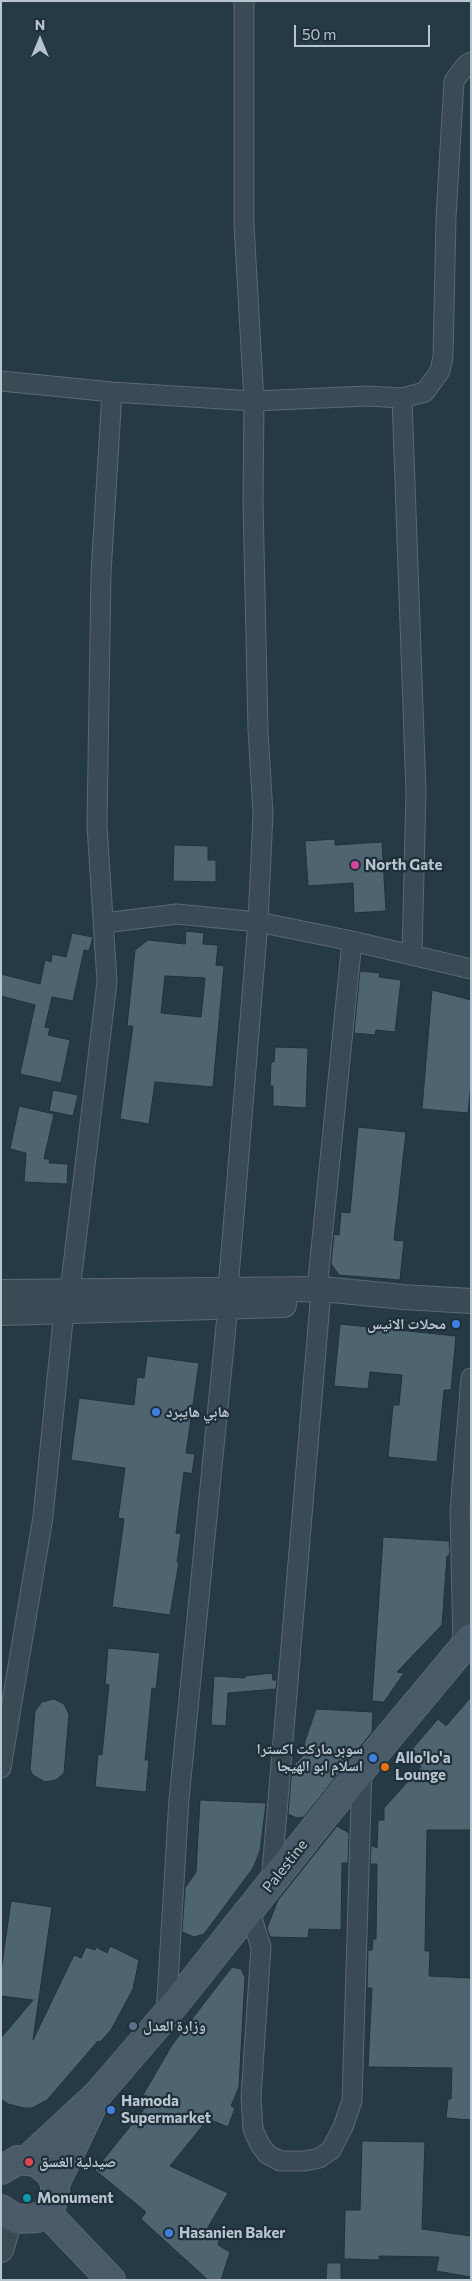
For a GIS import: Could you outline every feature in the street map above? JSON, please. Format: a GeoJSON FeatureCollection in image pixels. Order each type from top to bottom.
{"type":"FeatureCollection","features":[{"type":"Feature","properties":{"kind":"main road","name":"Palestine"},"geometry":{"type":"LineString","coordinates":[[98,2094],[166,2015],[250,1912],[362,1769],[467,1642]]}},
{"type":"Feature","properties":{"kind":"main road"},"geometry":{"type":"LineString","coordinates":[[12,2159],[98,2094]]}},
{"type":"Feature","properties":{"kind":"main road"},"geometry":{"type":"LineString","coordinates":[[6,2212],[26,2220],[37,2218],[46,2212],[55,2194],[55,2184],[98,2094]]}},
{"type":"Feature","properties":{"kind":"main road"},"geometry":{"type":"LineString","coordinates":[[12,2159],[45,2167],[55,2184]]}},
{"type":"Feature","properties":{"kind":"main road"},"geometry":{"type":"LineString","coordinates":[[46,2212],[111,2280]]}},
{"type":"Feature","properties":{"kind":"street"},"geometry":{"type":"LineString","coordinates":[[166,2015],[179,1799],[228,1298],[258,922],[264,814],[257,700],[253,501],[254,401],[244,224],[244,1]]}},
{"type":"Feature","properties":{"kind":"street"},"geometry":{"type":"LineString","coordinates":[[1,381],[112,392],[254,401],[367,396],[402,398],[425,392],[440,371],[443,356],[446,217],[454,81],[466,65],[471,62]]}},
{"type":"Feature","properties":{"kind":"street"},"geometry":{"type":"LineString","coordinates":[[1,1768],[42,1517],[107,982],[97,824],[100,573],[112,392]]}},
{"type":"Feature","properties":{"kind":"street"},"geometry":{"type":"LineString","coordinates":[[402,398],[416,792],[412,954]]}},
{"type":"Feature","properties":{"kind":"street"},"geometry":{"type":"LineString","coordinates":[[104,923],[178,914],[258,922],[352,940],[471,969]]}},
{"type":"Feature","properties":{"kind":"street"},"geometry":{"type":"LineString","coordinates":[[271,1883],[319,1296],[352,940]]}},
{"type":"Feature","properties":{"kind":"street"},"geometry":{"type":"LineString","coordinates":[[1,1292],[67,1301],[319,1296],[403,1297],[471,1301]]}},
{"type":"Feature","properties":{"kind":"street"},"geometry":{"type":"LineString","coordinates":[[1,1313],[67,1301]]}},
{"type":"Feature","properties":{"kind":"street"},"geometry":{"type":"LineString","coordinates":[[467,1642],[460,1510],[471,1378]]}},
{"type":"Feature","properties":{"kind":"street"},"geometry":{"type":"LineString","coordinates":[[250,1912],[261,1947],[251,2097],[253,2129],[259,2143],[267,2154],[280,2161],[305,2162],[319,2158],[331,2150],[343,2127],[352,2101],[362,1769]]}},
{"type":"Feature","properties":{"kind":"street"},"geometry":{"type":"LineString","coordinates":[[1,2250],[6,2212]]}},
{"type":"Feature","properties":{"kind":"building"},"geometry":{"type":"Polygon","coordinates":[[[335,839],[335,845],[382,842],[386,911],[354,913],[353,883],[308,886],[305,841],[335,839]]]}},
{"type":"Feature","properties":{"kind":"building"},"geometry":{"type":"Polygon","coordinates":[[[174,845],[208,846],[208,860],[216,860],[216,882],[173,881],[174,845]]]}},
{"type":"Feature","properties":{"kind":"building"},"geometry":{"type":"Polygon","coordinates":[[[186,931],[204,933],[203,944],[218,945],[216,965],[224,966],[213,1087],[155,1082],[149,1124],[120,1119],[133,1026],[127,1026],[135,950],[148,940],[185,944],[186,931]],[[165,976],[161,1013],[201,1017],[205,978],[165,976]]]}},
{"type":"Feature","properties":{"kind":"building"},"geometry":{"type":"Polygon","coordinates":[[[72,933],[93,937],[89,951],[84,950],[73,1001],[52,997],[45,1027],[50,1028],[48,1035],[70,1040],[61,1083],[20,1074],[35,1005],[1,996],[1,974],[40,984],[45,960],[51,962],[52,954],[66,957],[72,933]]]}},
{"type":"Feature","properties":{"kind":"building"},"geometry":{"type":"Polygon","coordinates":[[[360,971],[380,973],[379,977],[401,980],[395,1032],[376,1030],[375,1035],[354,1033],[360,971]]]}},
{"type":"Feature","properties":{"kind":"building"},"geometry":{"type":"Polygon","coordinates":[[[432,990],[471,1000],[471,1083],[468,1113],[422,1109],[432,990]]]}},
{"type":"Feature","properties":{"kind":"building"},"geometry":{"type":"Polygon","coordinates":[[[275,1047],[308,1048],[306,1108],[273,1106],[273,1086],[270,1086],[271,1062],[274,1062],[275,1047]]]}},
{"type":"Feature","properties":{"kind":"building"},"geometry":{"type":"Polygon","coordinates":[[[53,1090],[78,1095],[73,1116],[49,1111],[53,1090]]]}},
{"type":"Feature","properties":{"kind":"building"},"geometry":{"type":"Polygon","coordinates":[[[19,1106],[54,1114],[44,1159],[50,1159],[49,1163],[68,1164],[67,1184],[24,1182],[26,1153],[10,1149],[19,1106]]]}},
{"type":"Feature","properties":{"kind":"building"},"geometry":{"type":"Polygon","coordinates":[[[358,1127],[406,1132],[394,1240],[404,1241],[400,1280],[339,1275],[331,1264],[334,1234],[339,1235],[341,1212],[350,1213],[358,1127]]]}},
{"type":"Feature","properties":{"kind":"building"},"geometry":{"type":"Polygon","coordinates":[[[340,1324],[456,1336],[451,1390],[444,1390],[437,1462],[388,1457],[393,1405],[399,1405],[402,1375],[370,1372],[368,1389],[334,1386],[340,1324]]]}},
{"type":"Feature","properties":{"kind":"building"},"geometry":{"type":"Polygon","coordinates":[[[147,1356],[199,1363],[186,1453],[195,1454],[192,1474],[184,1472],[176,1533],[181,1534],[177,1562],[179,1562],[170,1615],[112,1607],[124,1519],[118,1518],[125,1468],[71,1460],[79,1398],[134,1405],[137,1377],[144,1378],[147,1356]]]}},
{"type":"Feature","properties":{"kind":"building"},"geometry":{"type":"Polygon","coordinates":[[[383,1537],[449,1541],[450,1551],[449,1556],[447,1556],[442,1625],[397,1672],[404,1673],[384,1702],[372,1701],[383,1537]]]}},
{"type":"Feature","properties":{"kind":"building"},"geometry":{"type":"Polygon","coordinates":[[[108,1648],[160,1653],[156,1689],[152,1688],[145,1760],[149,1760],[146,1792],[95,1787],[98,1754],[102,1755],[109,1685],[105,1684],[108,1648]]]}},
{"type":"Feature","properties":{"kind":"building"},"geometry":{"type":"Polygon","coordinates":[[[272,1673],[273,1680],[277,1680],[276,1689],[228,1693],[226,1726],[211,1725],[214,1676],[245,1678],[245,1676],[272,1673]]]}},
{"type":"Feature","properties":{"kind":"building"},"geometry":{"type":"Polygon","coordinates":[[[471,1697],[471,1830],[427,1830],[425,1951],[430,1951],[429,1976],[471,1978],[471,2120],[446,2118],[448,2099],[451,2099],[452,2068],[368,2067],[372,1988],[367,1988],[368,1950],[372,1950],[373,1939],[376,1939],[377,1864],[370,1864],[371,1845],[377,1848],[378,1820],[384,1820],[384,1808],[421,1767],[407,1755],[438,1719],[446,1726],[471,1697]]]}},
{"type":"Feature","properties":{"kind":"building"},"geometry":{"type":"Polygon","coordinates":[[[54,1699],[64,1704],[69,1714],[64,1773],[56,1780],[45,1782],[33,1775],[30,1770],[35,1711],[42,1702],[54,1699]]]}},
{"type":"Feature","properties":{"kind":"building"},"geometry":{"type":"Polygon","coordinates":[[[316,1709],[373,1712],[372,1732],[304,1817],[297,1818],[288,1814],[292,1767],[302,1757],[305,1741],[316,1709]]]}},
{"type":"Feature","properties":{"kind":"building"},"geometry":{"type":"Polygon","coordinates":[[[200,1800],[266,1803],[260,1851],[253,1868],[204,1934],[194,1937],[182,1932],[185,1888],[196,1872],[200,1800]]]}},
{"type":"Feature","properties":{"kind":"building"},"geometry":{"type":"Polygon","coordinates":[[[337,1826],[349,1833],[348,1863],[342,1863],[341,1930],[309,1929],[308,1938],[270,1937],[267,1928],[278,1900],[337,1826]]]}},
{"type":"Feature","properties":{"kind":"building"},"geometry":{"type":"Polygon","coordinates":[[[11,1901],[52,1907],[33,2040],[74,1955],[81,1958],[86,1947],[95,1950],[96,1947],[107,1953],[110,1946],[139,1960],[133,1989],[111,2030],[100,2042],[98,2041],[47,2100],[32,2108],[8,2104],[1,2099],[1,2038],[33,2000],[1,1996],[1,1971],[11,1901]]]}},
{"type":"Feature","properties":{"kind":"building"},"geometry":{"type":"Polygon","coordinates":[[[232,1967],[241,1969],[245,1977],[239,2087],[231,2106],[235,2108],[228,2127],[208,2119],[170,2166],[228,2193],[207,2229],[220,2236],[218,2245],[230,2252],[221,2280],[208,2280],[141,2219],[146,2212],[95,2170],[153,2098],[143,2095],[172,2045],[232,1967]]]}},
{"type":"Feature","properties":{"kind":"building"},"geometry":{"type":"Polygon","coordinates":[[[362,2141],[425,2142],[422,2229],[471,2236],[471,2277],[436,2271],[439,2257],[379,2256],[379,2260],[344,2259],[345,2210],[360,2210],[362,2141]]]}},
{"type":"Feature","properties":{"kind":"building"},"geometry":{"type":"Polygon","coordinates":[[[327,2263],[341,2263],[341,2280],[326,2280],[327,2263]]]}},
{"type":"Feature","properties":{"kind":"place","name":"North Gate"},"geometry":{"type":"Point","coordinates":[355,865]}},
{"type":"Feature","properties":{"kind":"place","name":"محلات الانيس"},"geometry":{"type":"Point","coordinates":[456,1324]}},
{"type":"Feature","properties":{"kind":"place","name":"هابي هايبرد"},"geometry":{"type":"Point","coordinates":[156,1412]}},
{"type":"Feature","properties":{"kind":"place","name":"سوبر ماركت اكسترا اسلام ابو الهيجا"},"geometry":{"type":"Point","coordinates":[373,1758]}},
{"type":"Feature","properties":{"kind":"place","name":"Allo'lo'a Lounge"},"geometry":{"type":"Point","coordinates":[385,1767]}},
{"type":"Feature","properties":{"kind":"place","name":"وزارة العدل"},"geometry":{"type":"Point","coordinates":[133,2026]}},
{"type":"Feature","properties":{"kind":"place","name":"Hamoda Supermarket"},"geometry":{"type":"Point","coordinates":[111,2110]}},
{"type":"Feature","properties":{"kind":"place","name":"صيدلية الغسق"},"geometry":{"type":"Point","coordinates":[29,2162]}},
{"type":"Feature","properties":{"kind":"place","name":"Monument"},"geometry":{"type":"Point","coordinates":[27,2198]}},
{"type":"Feature","properties":{"kind":"place","name":"Hasanien Baker"},"geometry":{"type":"Point","coordinates":[169,2233]}}]}
